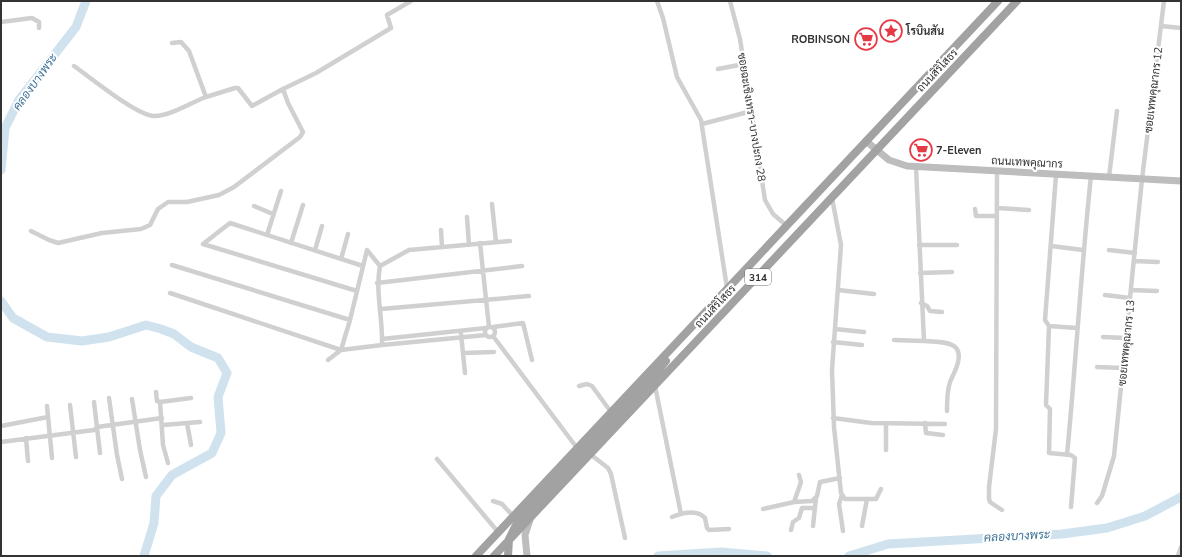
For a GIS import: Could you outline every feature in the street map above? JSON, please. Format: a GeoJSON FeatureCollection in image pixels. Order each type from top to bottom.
{"type":"FeatureCollection","features":[{"type":"Feature","properties":{"kind":"highway","name":"ถนนสิริโสธร"},"geometry":{"type":"LineString","coordinates":[[476,556],[998,1]]}},
{"type":"Feature","properties":{"kind":"highway","name":"ถนนสิริโสธร"},"geometry":{"type":"LineString","coordinates":[[496,554],[1017,1]]}},
{"type":"Feature","properties":{"kind":"highway"},"geometry":{"type":"LineString","coordinates":[[508,556],[509,539],[518,521],[647,384],[691,328]]}},
{"type":"Feature","properties":{"kind":"highway"},"geometry":{"type":"LineString","coordinates":[[489,542],[491,550],[496,554]]}},
{"type":"Feature","properties":{"kind":"main road","name":"ถนนเทพคุณากร"},"geometry":{"type":"LineString","coordinates":[[866,142],[876,151],[897,164],[916,167],[1181,181]]}},
{"type":"Feature","properties":{"kind":"main road"},"geometry":{"type":"LineString","coordinates":[[527,556],[525,536],[532,515]]}},
{"type":"Feature","properties":{"kind":"street"},"geometry":{"type":"LineString","coordinates":[[74,66],[133,108],[147,115],[155,116],[166,114],[206,97],[238,88],[252,106],[316,73],[391,28],[387,15],[411,1]]}},
{"type":"Feature","properties":{"kind":"street"},"geometry":{"type":"LineString","coordinates":[[657,1],[663,18],[677,77],[702,124],[727,289]]}},
{"type":"Feature","properties":{"kind":"street","name":"ซอยฉะเชิงเทรา-บางปะกง 28"},"geometry":{"type":"LineString","coordinates":[[730,1],[744,64],[765,200],[773,214],[787,226]]}},
{"type":"Feature","properties":{"kind":"street","name":"ซอยเทพคุณากร 12"},"geometry":{"type":"LineString","coordinates":[[1142,179],[1164,1]]}},
{"type":"Feature","properties":{"kind":"street"},"geometry":{"type":"LineString","coordinates":[[1,22],[32,18],[39,22],[39,28]]}},
{"type":"Feature","properties":{"kind":"street"},"geometry":{"type":"LineString","coordinates":[[1161,26],[1181,28]]}},
{"type":"Feature","properties":{"kind":"street"},"geometry":{"type":"LineString","coordinates":[[172,43],[181,42],[189,51],[206,97]]}},
{"type":"Feature","properties":{"kind":"street"},"geometry":{"type":"LineString","coordinates":[[718,69],[744,64]]}},
{"type":"Feature","properties":{"kind":"street"},"geometry":{"type":"LineString","coordinates":[[31,231],[58,243],[102,233],[141,229],[150,225],[158,209],[168,202],[187,202],[213,196],[234,187],[300,137],[303,132],[283,89]]}},
{"type":"Feature","properties":{"kind":"street"},"geometry":{"type":"LineString","coordinates":[[702,124],[752,111]]}},
{"type":"Feature","properties":{"kind":"street"},"geometry":{"type":"LineString","coordinates":[[1109,177],[1117,111]]}},
{"type":"Feature","properties":{"kind":"street"},"geometry":{"type":"LineString","coordinates":[[916,167],[921,303],[924,341]]}},
{"type":"Feature","properties":{"kind":"street"},"geometry":{"type":"LineString","coordinates":[[997,172],[996,429],[989,499],[990,502],[1002,510]]}},
{"type":"Feature","properties":{"kind":"street"},"geometry":{"type":"LineString","coordinates":[[1056,175],[1045,320],[1049,326],[1046,405],[1050,409],[1048,450],[1051,454],[1072,456],[1076,461],[1070,507]]}},
{"type":"Feature","properties":{"kind":"street"},"geometry":{"type":"LineString","coordinates":[[1067,455],[1073,406],[1077,328],[1090,176]]}},
{"type":"Feature","properties":{"kind":"street","name":"ซอยเทพคุณากร 13"},"geometry":{"type":"LineString","coordinates":[[1096,503],[1102,496],[1114,456],[1142,179]]}},
{"type":"Feature","properties":{"kind":"street"},"geometry":{"type":"LineString","coordinates":[[267,235],[281,191]]}},
{"type":"Feature","properties":{"kind":"street"},"geometry":{"type":"LineString","coordinates":[[832,198],[840,245],[832,370],[833,418],[842,495],[839,504],[843,531]]}},
{"type":"Feature","properties":{"kind":"street"},"geometry":{"type":"LineString","coordinates":[[492,204],[496,242]]}},
{"type":"Feature","properties":{"kind":"street"},"geometry":{"type":"LineString","coordinates":[[291,243],[303,205]]}},
{"type":"Feature","properties":{"kind":"street"},"geometry":{"type":"LineString","coordinates":[[254,206],[274,214]]}},
{"type":"Feature","properties":{"kind":"street"},"geometry":{"type":"LineString","coordinates":[[997,208],[1029,210]]}},
{"type":"Feature","properties":{"kind":"street"},"geometry":{"type":"LineString","coordinates":[[975,209],[976,216],[997,216]]}},
{"type":"Feature","properties":{"kind":"street"},"geometry":{"type":"LineString","coordinates":[[466,217],[469,244]]}},
{"type":"Feature","properties":{"kind":"street"},"geometry":{"type":"LineString","coordinates":[[357,291],[202,244],[230,223],[363,266]]}},
{"type":"Feature","properties":{"kind":"street"},"geometry":{"type":"LineString","coordinates":[[315,250],[322,226]]}},
{"type":"Feature","properties":{"kind":"street"},"geometry":{"type":"LineString","coordinates":[[441,230],[442,247]]}},
{"type":"Feature","properties":{"kind":"street"},"geometry":{"type":"LineString","coordinates":[[342,259],[348,234]]}},
{"type":"Feature","properties":{"kind":"street"},"geometry":{"type":"LineString","coordinates":[[380,266],[409,250],[510,241]]}},
{"type":"Feature","properties":{"kind":"street"},"geometry":{"type":"LineString","coordinates":[[480,243],[489,327],[486,335]]}},
{"type":"Feature","properties":{"kind":"street"},"geometry":{"type":"LineString","coordinates":[[919,245],[957,245]]}},
{"type":"Feature","properties":{"kind":"street"},"geometry":{"type":"LineString","coordinates":[[1051,246],[1083,250]]}},
{"type":"Feature","properties":{"kind":"street"},"geometry":{"type":"LineString","coordinates":[[328,360],[341,350],[367,250],[380,266],[377,283],[381,310],[382,345]]}},
{"type":"Feature","properties":{"kind":"street"},"geometry":{"type":"LineString","coordinates":[[1109,250],[1135,254]]}},
{"type":"Feature","properties":{"kind":"street"},"geometry":{"type":"LineString","coordinates":[[1134,261],[1158,262]]}},
{"type":"Feature","properties":{"kind":"street"},"geometry":{"type":"LineString","coordinates":[[172,265],[350,320]]}},
{"type":"Feature","properties":{"kind":"street"},"geometry":{"type":"LineString","coordinates":[[377,283],[522,266]]}},
{"type":"Feature","properties":{"kind":"street"},"geometry":{"type":"LineString","coordinates":[[920,273],[952,272]]}},
{"type":"Feature","properties":{"kind":"street"},"geometry":{"type":"LineString","coordinates":[[838,290],[874,294]]}},
{"type":"Feature","properties":{"kind":"street"},"geometry":{"type":"LineString","coordinates":[[1131,290],[1157,291]]}},
{"type":"Feature","properties":{"kind":"street"},"geometry":{"type":"LineString","coordinates":[[170,293],[341,350],[461,337],[486,335],[493,336],[577,448]]}},
{"type":"Feature","properties":{"kind":"street"},"geometry":{"type":"LineString","coordinates":[[1105,295],[1130,298]]}},
{"type":"Feature","properties":{"kind":"street"},"geometry":{"type":"LineString","coordinates":[[381,310],[529,296]]}},
{"type":"Feature","properties":{"kind":"street"},"geometry":{"type":"LineString","coordinates":[[921,303],[927,306],[930,311],[942,312]]}},
{"type":"Feature","properties":{"kind":"street"},"geometry":{"type":"LineString","coordinates":[[382,339],[523,323],[532,360]]}},
{"type":"Feature","properties":{"kind":"street"},"geometry":{"type":"LineString","coordinates":[[1049,326],[1077,328]]}},
{"type":"Feature","properties":{"kind":"street"},"geometry":{"type":"LineString","coordinates":[[489,327],[495,331],[493,336]]}},
{"type":"Feature","properties":{"kind":"street"},"geometry":{"type":"LineString","coordinates":[[835,329],[864,332]]}},
{"type":"Feature","properties":{"kind":"street"},"geometry":{"type":"LineString","coordinates":[[460,330],[465,373]]}},
{"type":"Feature","properties":{"kind":"street"},"geometry":{"type":"LineString","coordinates":[[1103,337],[1126,338]]}},
{"type":"Feature","properties":{"kind":"street"},"geometry":{"type":"LineString","coordinates":[[894,340],[947,342],[954,344],[958,349],[958,362],[949,385],[947,411]]}},
{"type":"Feature","properties":{"kind":"street"},"geometry":{"type":"LineString","coordinates":[[834,342],[862,345]]}},
{"type":"Feature","properties":{"kind":"street"},"geometry":{"type":"LineString","coordinates":[[463,353],[494,352]]}},
{"type":"Feature","properties":{"kind":"street"},"geometry":{"type":"LineString","coordinates":[[1097,367],[1123,368]]}},
{"type":"Feature","properties":{"kind":"street"},"geometry":{"type":"LineString","coordinates":[[579,386],[587,384],[592,386],[611,412]]}},
{"type":"Feature","properties":{"kind":"street"},"geometry":{"type":"LineString","coordinates":[[655,386],[681,514]]}},
{"type":"Feature","properties":{"kind":"street"},"geometry":{"type":"LineString","coordinates":[[156,392],[158,401],[160,402],[163,425],[161,428],[163,444],[168,463]]}},
{"type":"Feature","properties":{"kind":"street"},"geometry":{"type":"LineString","coordinates":[[109,398],[116,455],[122,479]]}},
{"type":"Feature","properties":{"kind":"street"},"geometry":{"type":"LineString","coordinates":[[160,402],[191,398]]}},
{"type":"Feature","properties":{"kind":"street"},"geometry":{"type":"LineString","coordinates":[[132,400],[146,477]]}},
{"type":"Feature","properties":{"kind":"street"},"geometry":{"type":"LineString","coordinates":[[94,402],[100,453]]}},
{"type":"Feature","properties":{"kind":"street"},"geometry":{"type":"LineString","coordinates":[[70,405],[76,456]]}},
{"type":"Feature","properties":{"kind":"street"},"geometry":{"type":"LineString","coordinates":[[46,406],[52,458]]}},
{"type":"Feature","properties":{"kind":"street"},"geometry":{"type":"LineString","coordinates":[[1,426],[48,417]]}},
{"type":"Feature","properties":{"kind":"street"},"geometry":{"type":"LineString","coordinates":[[1,442],[94,430],[97,427],[162,418]]}},
{"type":"Feature","properties":{"kind":"street"},"geometry":{"type":"LineString","coordinates":[[833,418],[886,423],[945,424]]}},
{"type":"Feature","properties":{"kind":"street"},"geometry":{"type":"LineString","coordinates":[[163,425],[200,422]]}},
{"type":"Feature","properties":{"kind":"street"},"geometry":{"type":"LineString","coordinates":[[187,423],[191,445]]}},
{"type":"Feature","properties":{"kind":"street"},"geometry":{"type":"LineString","coordinates":[[886,423],[886,450]]}},
{"type":"Feature","properties":{"kind":"street"},"geometry":{"type":"LineString","coordinates":[[925,423],[926,433],[943,434]]}},
{"type":"Feature","properties":{"kind":"street"},"geometry":{"type":"LineString","coordinates":[[26,438],[28,461]]}},
{"type":"Feature","properties":{"kind":"street"},"geometry":{"type":"LineString","coordinates":[[590,454],[608,468],[611,474],[625,538]]}},
{"type":"Feature","properties":{"kind":"street"},"geometry":{"type":"LineString","coordinates":[[437,459],[498,532]]}},
{"type":"Feature","properties":{"kind":"street"},"geometry":{"type":"LineString","coordinates":[[794,502],[801,482],[799,475]]}},
{"type":"Feature","properties":{"kind":"street"},"geometry":{"type":"LineString","coordinates":[[813,526],[816,498],[820,482],[840,478]]}},
{"type":"Feature","properties":{"kind":"street"},"geometry":{"type":"LineString","coordinates":[[842,495],[845,499],[876,499],[881,489]]}},
{"type":"Feature","properties":{"kind":"street"},"geometry":{"type":"LineString","coordinates":[[763,509],[794,502],[812,501],[816,498]]}},
{"type":"Feature","properties":{"kind":"street"},"geometry":{"type":"LineString","coordinates":[[862,526],[867,499]]}},
{"type":"Feature","properties":{"kind":"street"},"geometry":{"type":"LineString","coordinates":[[493,501],[502,504],[513,516]]}},
{"type":"Feature","properties":{"kind":"street"},"geometry":{"type":"LineString","coordinates":[[791,530],[793,522],[799,518],[802,508],[815,508]]}},
{"type":"Feature","properties":{"kind":"street"},"geometry":{"type":"LineString","coordinates":[[672,518],[681,514],[691,513],[703,516],[709,530],[729,529]]}},
{"type":"Feature","properties":{"kind":"street"},"geometry":{"type":"LineString","coordinates":[[1178,556],[1181,547]]}},
{"type":"Feature","properties":{"kind":"waterway","name":"คลองบางพระ"},"geometry":{"type":"LineString","coordinates":[[1,170],[5,128],[19,100],[76,27],[86,1]]}},
{"type":"Feature","properties":{"kind":"waterway","name":"คลองบางพระ"},"geometry":{"type":"LineString","coordinates":[[1,301],[13,318],[47,337],[82,341],[109,337],[146,325],[161,329],[174,334],[191,347],[218,358],[227,373],[218,397],[221,433],[212,453],[172,475],[156,496],[154,523],[144,556]]}},
{"type":"Feature","properties":{"kind":"waterway","name":"คลองบางพระ"},"geometry":{"type":"LineString","coordinates":[[849,556],[888,544],[1062,534],[1107,528],[1145,516],[1181,497]]}},
{"type":"Feature","properties":{"kind":"waterway","name":"คลองบางพระ"},"geometry":{"type":"LineString","coordinates":[[658,556],[721,552],[767,556]]}},
{"type":"Feature","properties":{"kind":"place","name":"โรบินสัน"},"geometry":{"type":"Point","coordinates":[891,31]}},
{"type":"Feature","properties":{"kind":"place","name":"ROBINSON"},"geometry":{"type":"Point","coordinates":[866,39]}},
{"type":"Feature","properties":{"kind":"place","name":"7-Eleven"},"geometry":{"type":"Point","coordinates":[921,150]}}]}
